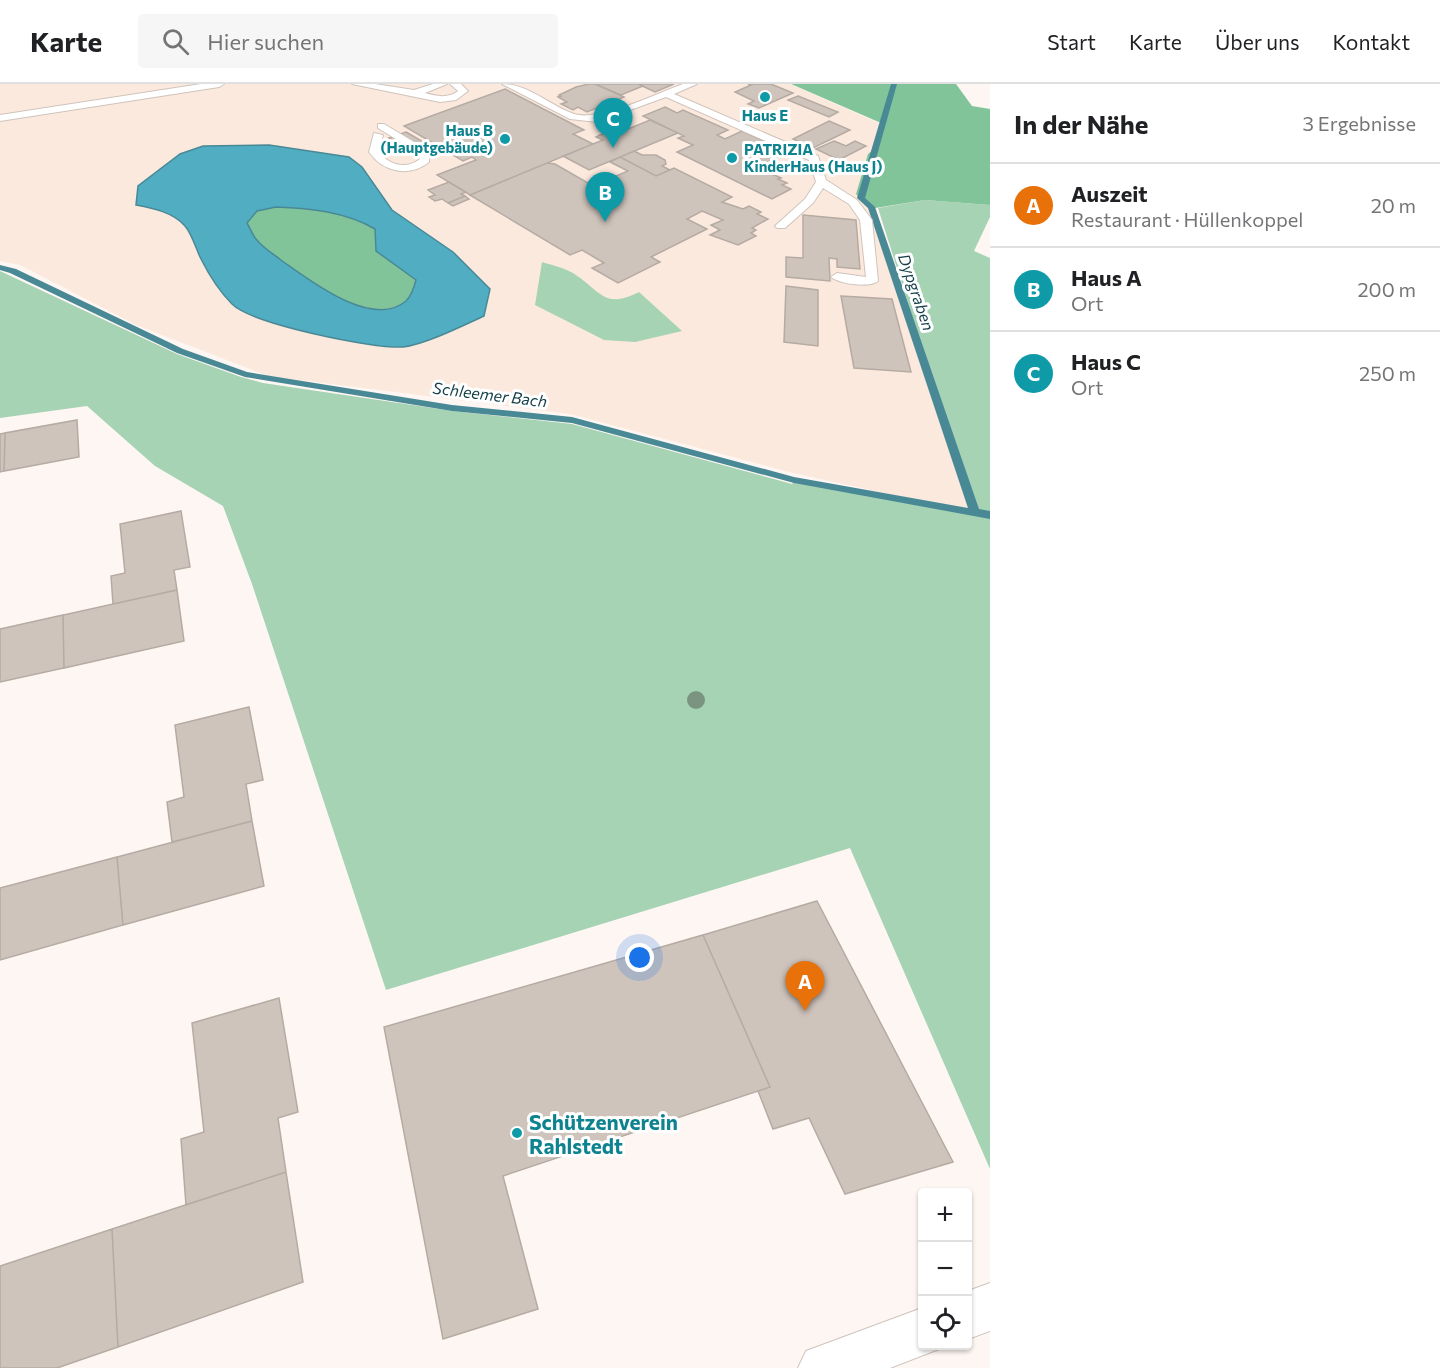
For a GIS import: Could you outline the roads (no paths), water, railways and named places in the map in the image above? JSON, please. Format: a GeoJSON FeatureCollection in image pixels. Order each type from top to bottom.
{"type":"FeatureCollection","features":[{"type":"Feature","properties":{"kind":"street"},"geometry":{"type":"LineString","coordinates":[[972,1314],[990,1307]]}},
{"type":"Feature","properties":{"kind":"street"},"geometry":{"type":"LineString","coordinates":[[823,1368],[918,1333]]}},
{"type":"Feature","properties":{"kind":"lane"},"geometry":{"type":"LineString","coordinates":[[0,118],[219,84]]}},
{"type":"Feature","properties":{"kind":"lane"},"geometry":{"type":"LineString","coordinates":[[357,84],[440,99],[452,98],[463,91],[455,84]]}},
{"type":"Feature","properties":{"kind":"lane"},"geometry":{"type":"LineString","coordinates":[[415,93],[442,84]]}},
{"type":"Feature","properties":{"kind":"lane"},"geometry":{"type":"LineString","coordinates":[[507,84],[573,117],[597,119],[645,99],[667,94],[692,84]]}},
{"type":"Feature","properties":{"kind":"lane"},"geometry":{"type":"LineString","coordinates":[[667,94],[814,158],[821,182],[853,202],[866,220],[872,281],[837,278]]}},
{"type":"Feature","properties":{"kind":"lane"},"geometry":{"type":"LineString","coordinates":[[380,131],[425,153],[425,160],[420,165],[409,168],[386,164],[374,152],[380,131]]}},
{"type":"Feature","properties":{"kind":"lane"},"geometry":{"type":"LineString","coordinates":[[782,226],[809,201],[821,182]]}},
{"type":"Feature","properties":{"kind":"water"},"geometry":{"type":"Polygon","coordinates":[[[269,145],[349,157],[362,167],[392,210],[453,252],[490,289],[484,316],[433,339],[403,347],[388,347],[314,334],[244,312],[223,294],[199,255],[192,237],[180,221],[155,209],[136,205],[138,186],[180,154],[203,146],[269,145]],[[276,207],[257,211],[247,223],[262,245],[307,279],[341,298],[376,310],[392,308],[408,299],[416,280],[376,251],[375,229],[340,215],[315,210],[276,207]]]}},
{"type":"Feature","properties":{"kind":"waterway","name":"Dypgraben"},"geometry":{"type":"LineString","coordinates":[[894,84],[861,198],[871,207],[975,512]]}},
{"type":"Feature","properties":{"kind":"waterway","name":"Schleemer Bach"},"geometry":{"type":"LineString","coordinates":[[0,267],[13,271],[180,351],[245,374],[452,408],[572,420],[794,480],[975,512]]}},
{"type":"Feature","properties":{"kind":"waterway","name":"Schleemer Bach"},"geometry":{"type":"LineString","coordinates":[[975,512],[990,515]]}},
{"type":"Feature","properties":{"kind":"place","name":"Haus E"},"geometry":{"type":"Point","coordinates":[765,97]}},
{"type":"Feature","properties":{"kind":"place","name":"Haus B (Hauptgebäude)"},"geometry":{"type":"Point","coordinates":[505,139]}},
{"type":"Feature","properties":{"kind":"place","name":"Haus C"},"geometry":{"type":"Point","coordinates":[613,148]}},
{"type":"Feature","properties":{"kind":"place","name":"PATRIZIA KinderHaus (Haus J)"},"geometry":{"type":"Point","coordinates":[732,158]}},
{"type":"Feature","properties":{"kind":"place","name":"Haus A"},"geometry":{"type":"Point","coordinates":[605,222]}},
{"type":"Feature","properties":{"kind":"place","name":"Auszeit"},"geometry":{"type":"Point","coordinates":[805,1011]}},
{"type":"Feature","properties":{"kind":"place","name":"Schützenverein Rahlstedt"},"geometry":{"type":"Point","coordinates":[517,1133]}}]}
